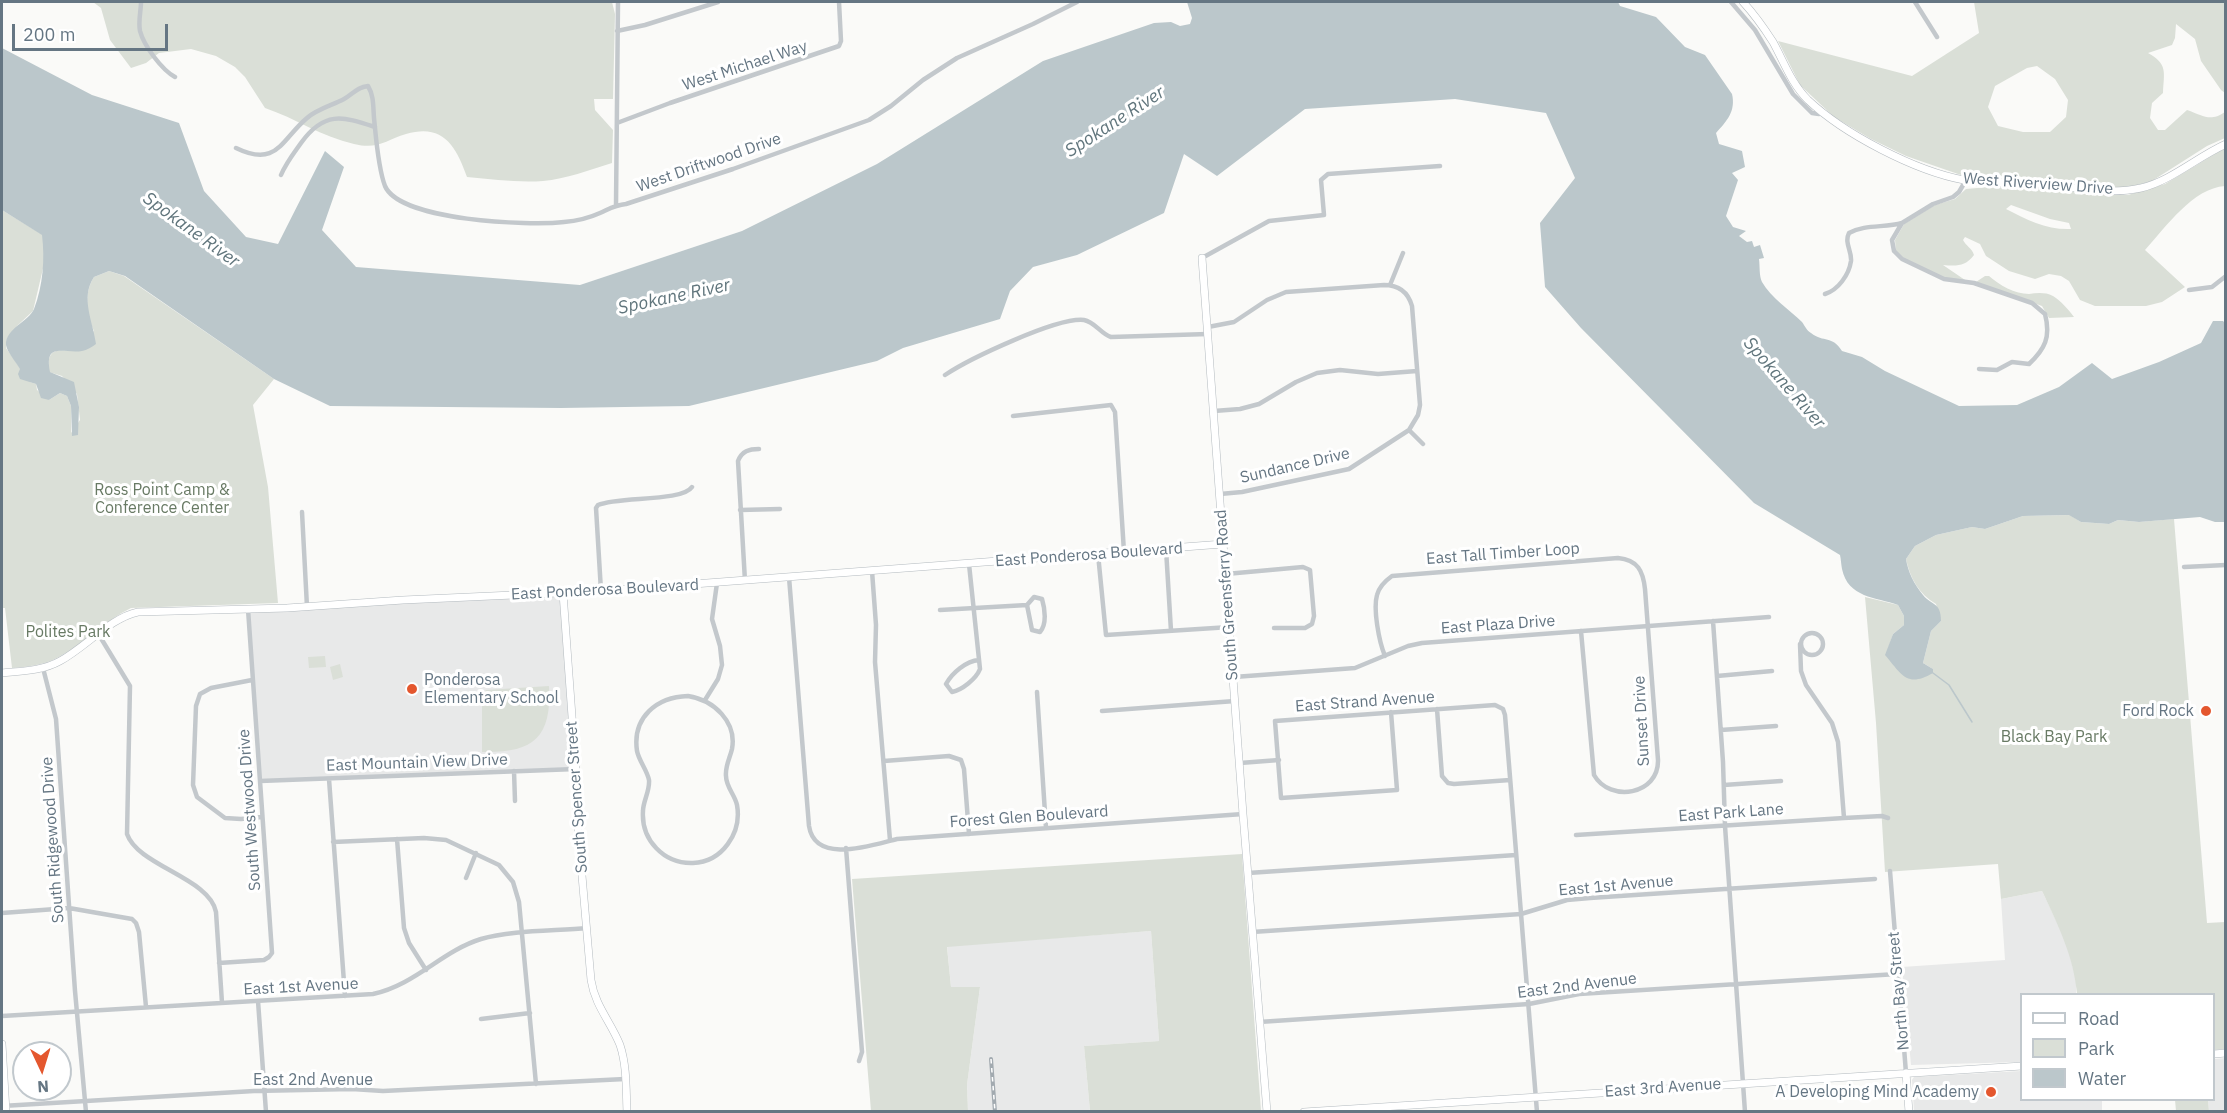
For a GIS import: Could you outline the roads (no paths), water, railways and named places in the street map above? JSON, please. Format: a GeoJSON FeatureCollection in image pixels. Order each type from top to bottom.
{"type":"FeatureCollection","features":[{"type":"Feature","properties":{"kind":"street"},"geometry":{"type":"LineString","coordinates":[[141,2],[140,25],[143,39],[159,63],[175,77]]}},
{"type":"Feature","properties":{"kind":"street"},"geometry":{"type":"LineString","coordinates":[[616,205],[618,2]]}},
{"type":"Feature","properties":{"kind":"street"},"geometry":{"type":"LineString","coordinates":[[617,31],[645,25],[718,2]]}},
{"type":"Feature","properties":{"kind":"street","name":"West Michael Way"},"geometry":{"type":"LineString","coordinates":[[617,123],[839,46],[841,40],[838,2]]}},
{"type":"Feature","properties":{"kind":"street","name":"West Driftwood Drive"},"geometry":{"type":"LineString","coordinates":[[236,148],[248,153],[272,153],[279,150],[285,139],[309,116],[363,87],[368,87],[373,95],[375,127],[385,185],[395,199],[415,208],[481,221],[549,223],[583,219],[616,205],[626,204],[733,169],[869,120],[957,58],[1077,2]]}},
{"type":"Feature","properties":{"kind":"street","name":"West Riverview Drive"},"geometry":{"type":"LineString","coordinates":[[1731,2],[1755,30],[1793,94],[1812,113],[1819,114],[1821,111]]}},
{"type":"Feature","properties":{"kind":"street","name":"West Riverview Drive"},"geometry":{"type":"LineString","coordinates":[[1743,2],[1773,43],[1796,85],[1821,111],[1842,127],[1872,144],[1939,173],[1966,180],[2031,183],[2112,191],[2129,190],[2161,180],[2226,144]]}},
{"type":"Feature","properties":{"kind":"street"},"geometry":{"type":"LineString","coordinates":[[1915,2],[1937,37]]}},
{"type":"Feature","properties":{"kind":"street"},"geometry":{"type":"LineString","coordinates":[[281,175],[304,139],[317,124],[325,120],[349,119],[375,127]]}},
{"type":"Feature","properties":{"kind":"street"},"geometry":{"type":"LineString","coordinates":[[1202,258],[1269,221],[1324,215],[1321,180],[1328,174],[1440,166]]}},
{"type":"Feature","properties":{"kind":"street"},"geometry":{"type":"LineString","coordinates":[[1825,294],[1836,289],[1851,263],[1847,240],[1849,233],[1864,228],[1902,223],[1933,204],[1959,192],[1966,180]]}},
{"type":"Feature","properties":{"kind":"street"},"geometry":{"type":"LineString","coordinates":[[1902,223],[1893,240],[1894,251],[1902,259],[1944,279],[1974,283],[2032,303],[2045,314],[2044,349],[2028,364],[2012,362],[1997,370],[1979,369]]}},
{"type":"Feature","properties":{"kind":"street"},"geometry":{"type":"LineString","coordinates":[[1390,285],[1403,253]]}},
{"type":"Feature","properties":{"kind":"street","name":"South Greensferry Road"},"geometry":{"type":"LineString","coordinates":[[1202,258],[1267,1112]]}},
{"type":"Feature","properties":{"kind":"street"},"geometry":{"type":"LineString","coordinates":[[2189,290],[2212,287],[2226,276]]}},
{"type":"Feature","properties":{"kind":"street"},"geometry":{"type":"LineString","coordinates":[[945,375],[967,361],[1012,341],[1077,320],[1088,321],[1106,336],[1111,337],[1208,330],[1234,322],[1267,300],[1286,292],[1390,285],[1402,290],[1410,300],[1420,408],[1409,430],[1424,444]]}},
{"type":"Feature","properties":{"kind":"street"},"geometry":{"type":"LineString","coordinates":[[1214,411],[1245,408],[1259,404],[1296,382],[1317,373],[1340,370],[1378,374],[1417,371]]}},
{"type":"Feature","properties":{"kind":"street"},"geometry":{"type":"LineString","coordinates":[[1013,416],[1111,405],[1115,412],[1124,552]]}},
{"type":"Feature","properties":{"kind":"street","name":"Sundance Drive"},"geometry":{"type":"LineString","coordinates":[[1220,494],[1349,469],[1409,430]]}},
{"type":"Feature","properties":{"kind":"street"},"geometry":{"type":"LineString","coordinates":[[745,580],[738,461],[747,450],[759,449]]}},
{"type":"Feature","properties":{"kind":"street"},"geometry":{"type":"LineString","coordinates":[[601,591],[596,519],[598,505],[613,501],[677,496],[689,491],[692,487]]}},
{"type":"Feature","properties":{"kind":"street"},"geometry":{"type":"LineString","coordinates":[[740,510],[780,509]]}},
{"type":"Feature","properties":{"kind":"street"},"geometry":{"type":"LineString","coordinates":[[302,512],[307,607]]}},
{"type":"Feature","properties":{"kind":"street","name":"East Ponderosa Boulevard"},"geometry":{"type":"LineString","coordinates":[[2,673],[43,668],[60,662],[118,620],[138,612],[307,607],[601,591],[1223,544]]}},
{"type":"Feature","properties":{"kind":"street"},"geometry":{"type":"LineString","coordinates":[[1166,549],[1171,631]]}},
{"type":"Feature","properties":{"kind":"street"},"geometry":{"type":"LineString","coordinates":[[1098,554],[1106,635],[1230,627]]}},
{"type":"Feature","properties":{"kind":"street","name":"East Tall Timber Loop"},"geometry":{"type":"LineString","coordinates":[[1385,656],[1379,633],[1376,598],[1382,584],[1392,576],[1400,574],[1625,559],[1639,567],[1643,576],[1648,626]]}},
{"type":"Feature","properties":{"kind":"street"},"geometry":{"type":"LineString","coordinates":[[969,564],[980,669],[958,690],[955,692],[949,690],[946,684],[951,677],[968,662],[979,660]]}},
{"type":"Feature","properties":{"kind":"street"},"geometry":{"type":"LineString","coordinates":[[2184,567],[2226,566]]}},
{"type":"Feature","properties":{"kind":"street"},"geometry":{"type":"LineString","coordinates":[[1226,574],[1303,567],[1310,570],[1314,616],[1312,624],[1305,628],[1274,628]]}},
{"type":"Feature","properties":{"kind":"street"},"geometry":{"type":"LineString","coordinates":[[872,571],[876,625],[875,662],[890,840]]}},
{"type":"Feature","properties":{"kind":"street","name":"Forest Glen Boulevard"},"geometry":{"type":"LineString","coordinates":[[789,577],[810,826],[812,836],[819,845],[830,849],[846,848],[877,845],[890,840],[1243,814]]}},
{"type":"Feature","properties":{"kind":"street"},"geometry":{"type":"LineString","coordinates":[[705,700],[718,679],[722,665],[720,646],[712,619],[717,583]]}},
{"type":"Feature","properties":{"kind":"street","name":"South Spencer Street"},"geometry":{"type":"LineString","coordinates":[[563,593],[576,769],[577,817],[594,996],[619,1042],[623,1057],[627,1112]]}},
{"type":"Feature","properties":{"kind":"street"},"geometry":{"type":"LineString","coordinates":[[940,610],[1028,605],[1034,597],[1042,599],[1044,624],[1040,632],[1032,630],[1028,605]]}},
{"type":"Feature","properties":{"kind":"street","name":"South Westwood Drive"},"geometry":{"type":"LineString","coordinates":[[219,963],[264,960],[272,953],[248,609]]}},
{"type":"Feature","properties":{"kind":"street","name":"East Plaza Drive"},"geometry":{"type":"LineString","coordinates":[[1234,677],[1355,668],[1408,646],[1422,643],[1769,617]]}},
{"type":"Feature","properties":{"kind":"street"},"geometry":{"type":"LineString","coordinates":[[1713,621],[1725,826],[1745,1083],[1745,1112]]}},
{"type":"Feature","properties":{"kind":"street","name":"Sunset Drive"},"geometry":{"type":"LineString","coordinates":[[1581,631],[1592,771],[1603,787],[1614,792],[1623,792],[1644,788],[1654,778],[1658,769],[1648,626]]}},
{"type":"Feature","properties":{"kind":"street"},"geometry":{"type":"LineString","coordinates":[[1801,671],[1806,659],[1820,652],[1823,645],[1819,635],[1812,632],[1805,634],[1800,644],[1801,671],[1810,692],[1829,718],[1835,732],[1839,747],[1844,818]]}},
{"type":"Feature","properties":{"kind":"street"},"geometry":{"type":"LineString","coordinates":[[99,635],[130,686],[126,828],[128,839],[136,848],[199,889],[213,902],[216,912],[222,1003]]}},
{"type":"Feature","properties":{"kind":"street"},"geometry":{"type":"LineString","coordinates":[[1800,644],[1806,654],[1813,655]]}},
{"type":"Feature","properties":{"kind":"street","name":"South Ridgewood Drive"},"geometry":{"type":"LineString","coordinates":[[43,668],[56,719],[86,1112]]}},
{"type":"Feature","properties":{"kind":"street"},"geometry":{"type":"LineString","coordinates":[[1717,676],[1772,671]]}},
{"type":"Feature","properties":{"kind":"street"},"geometry":{"type":"LineString","coordinates":[[252,680],[211,688],[202,692],[198,697],[193,785],[195,795],[200,801],[225,818],[262,817]]}},
{"type":"Feature","properties":{"kind":"street"},"geometry":{"type":"LineString","coordinates":[[1036,692],[1046,828]]}},
{"type":"Feature","properties":{"kind":"street"},"geometry":{"type":"LineString","coordinates":[[675,696],[705,700],[718,710],[730,728],[732,749],[726,775],[736,803],[737,822],[730,841],[721,852],[706,860],[694,863],[683,862],[664,855],[654,847],[646,835],[643,814],[649,780],[639,757],[637,738],[646,715],[660,702],[675,696]]}},
{"type":"Feature","properties":{"kind":"street"},"geometry":{"type":"LineString","coordinates":[[1102,711],[1235,701]]}},
{"type":"Feature","properties":{"kind":"street","name":"East Strand Avenue"},"geometry":{"type":"LineString","coordinates":[[1279,760],[1275,721],[1495,705],[1500,707],[1505,715],[1510,780]]}},
{"type":"Feature","properties":{"kind":"street"},"geometry":{"type":"LineString","coordinates":[[1437,709],[1442,776],[1445,780],[1454,784],[1510,780],[1537,1112]]}},
{"type":"Feature","properties":{"kind":"street"},"geometry":{"type":"LineString","coordinates":[[1240,763],[1279,760],[1281,798],[1397,790],[1390,712]]}},
{"type":"Feature","properties":{"kind":"street"},"geometry":{"type":"LineString","coordinates":[[1721,730],[1776,726]]}},
{"type":"Feature","properties":{"kind":"street"},"geometry":{"type":"LineString","coordinates":[[884,761],[949,756],[960,760],[964,769],[969,834]]}},
{"type":"Feature","properties":{"kind":"street","name":"East Mountain View Drive"},"geometry":{"type":"LineString","coordinates":[[260,782],[576,769]]}},
{"type":"Feature","properties":{"kind":"street"},"geometry":{"type":"LineString","coordinates":[[514,771],[515,801]]}},
{"type":"Feature","properties":{"kind":"street"},"geometry":{"type":"LineString","coordinates":[[329,779],[345,996]]}},
{"type":"Feature","properties":{"kind":"street"},"geometry":{"type":"LineString","coordinates":[[1724,785],[1780,781]]}},
{"type":"Feature","properties":{"kind":"street","name":"East Park Lane"},"geometry":{"type":"LineString","coordinates":[[1576,835],[1844,818],[1882,816],[1888,818]]}},
{"type":"Feature","properties":{"kind":"street"},"geometry":{"type":"LineString","coordinates":[[333,842],[440,838],[499,865],[513,882],[518,896],[536,1084]]}},
{"type":"Feature","properties":{"kind":"street"},"geometry":{"type":"LineString","coordinates":[[398,839],[404,928],[426,970]]}},
{"type":"Feature","properties":{"kind":"street"},"geometry":{"type":"LineString","coordinates":[[846,848],[862,1052],[859,1061]]}},
{"type":"Feature","properties":{"kind":"street"},"geometry":{"type":"LineString","coordinates":[[466,878],[476,853]]}},
{"type":"Feature","properties":{"kind":"street"},"geometry":{"type":"LineString","coordinates":[[1248,873],[1516,855]]}},
{"type":"Feature","properties":{"kind":"street","name":"North Bay Street"},"geometry":{"type":"LineString","coordinates":[[1890,871],[1909,1112]]}},
{"type":"Feature","properties":{"kind":"street","name":"East 1st Avenue"},"geometry":{"type":"LineString","coordinates":[[1252,932],[1521,914],[1567,900],[1875,879]]}},
{"type":"Feature","properties":{"kind":"street"},"geometry":{"type":"LineString","coordinates":[[2,914],[69,908],[132,919],[136,923],[140,938],[146,1007]]}},
{"type":"Feature","properties":{"kind":"street","name":"East 1st Avenue"},"geometry":{"type":"LineString","coordinates":[[2,1016],[345,996],[387,991],[481,939],[587,928]]}},
{"type":"Feature","properties":{"kind":"street","name":"East 2nd Avenue"},"geometry":{"type":"LineString","coordinates":[[1259,1023],[1529,1004],[1579,994],[1897,974]]}},
{"type":"Feature","properties":{"kind":"street"},"geometry":{"type":"LineString","coordinates":[[258,1001],[266,1112]]}},
{"type":"Feature","properties":{"kind":"street"},"geometry":{"type":"LineString","coordinates":[[481,1019],[530,1013]]}},
{"type":"Feature","properties":{"kind":"street"},"geometry":{"type":"LineString","coordinates":[[2,1044],[4,1108]]}},
{"type":"Feature","properties":{"kind":"street","name":"East 3rd Avenue"},"geometry":{"type":"LineString","coordinates":[[1304,1112],[2020,1066]]}},
{"type":"Feature","properties":{"kind":"street","name":"East 2nd Avenue"},"geometry":{"type":"LineString","coordinates":[[4,1108],[85,1101],[265,1092],[352,1089],[383,1091],[625,1079]]}},
{"type":"Feature","properties":{"kind":"street"},"geometry":{"type":"LineString","coordinates":[[1446,1102],[1446,1112]]}},
{"type":"Feature","properties":{"kind":"water","name":"Spokane River"},"geometry":{"type":"Polygon","coordinates":[[[1187,2],[1618,2],[1620,6],[1656,17],[1685,47],[1705,55],[1732,94],[1732,111],[1716,133],[1719,144],[1742,151],[1745,167],[1732,173],[1738,180],[1726,216],[1733,227],[1746,231],[1739,236],[1747,242],[1752,241],[1754,247],[1760,245],[1764,258],[1759,259],[1762,282],[1781,304],[1802,322],[1807,330],[1835,343],[1842,351],[1862,357],[1885,371],[1959,406],[2017,405],[2059,387],[2092,363],[2112,379],[2159,362],[2201,343],[2213,321],[2223,321],[2226,324],[2225,522],[2215,522],[2200,517],[2139,522],[2118,520],[2109,524],[2081,522],[2069,515],[2023,516],[1985,529],[1972,527],[1936,535],[1915,546],[1906,559],[1917,587],[1938,607],[1941,615],[1941,621],[1931,631],[1923,663],[1933,669],[1933,673],[1917,679],[1906,677],[1885,655],[1893,634],[1904,625],[1904,616],[1898,605],[1857,591],[1845,579],[1840,555],[1754,503],[1581,328],[1545,287],[1540,223],[1575,178],[1546,113],[1455,99],[1305,109],[1217,176],[1184,154],[1164,213],[1077,255],[1033,267],[1010,291],[1000,319],[903,348],[877,361],[689,406],[561,408],[330,406],[274,379],[125,276],[109,271],[94,277],[88,293],[96,344],[84,351],[57,351],[50,356],[50,372],[74,382],[79,407],[78,435],[72,436],[71,406],[67,396],[60,393],[49,400],[41,398],[36,384],[20,379],[18,374],[20,369],[6,345],[9,334],[34,309],[41,282],[43,253],[42,235],[2,210],[2,48],[92,95],[179,123],[204,191],[246,237],[278,244],[325,151],[344,167],[322,230],[356,267],[580,285],[742,231],[877,164],[1043,61],[1154,23],[1171,22],[1180,26],[1190,24],[1192,18],[1187,2]]]}},
{"type":"Feature","properties":{"kind":"waterway"},"geometry":{"type":"LineString","coordinates":[[1933,673],[1949,685],[1972,722]]}},
{"type":"Feature","properties":{"kind":"railway"},"geometry":{"type":"LineString","coordinates":[[991,1059],[995,1112]]}},
{"type":"Feature","properties":{"kind":"place","name":"Ponderosa Elementary School"},"geometry":{"type":"Point","coordinates":[412,689]}},
{"type":"Feature","properties":{"kind":"place","name":"Ford Rock"},"geometry":{"type":"Point","coordinates":[2206,711]}},
{"type":"Feature","properties":{"kind":"place","name":"A Developing Mind Academy"},"geometry":{"type":"Point","coordinates":[1991,1092]}},
{"type":"Feature","properties":{"kind":"park label","name":"Ross Point Camp & Conference Center"},"geometry":{"type":"Point","coordinates":[162,499]}},
{"type":"Feature","properties":{"kind":"park label","name":"Polites Park"},"geometry":{"type":"Point","coordinates":[68,632]}},
{"type":"Feature","properties":{"kind":"park label","name":"Black Bay Park"},"geometry":{"type":"Point","coordinates":[2054,737]}}]}
